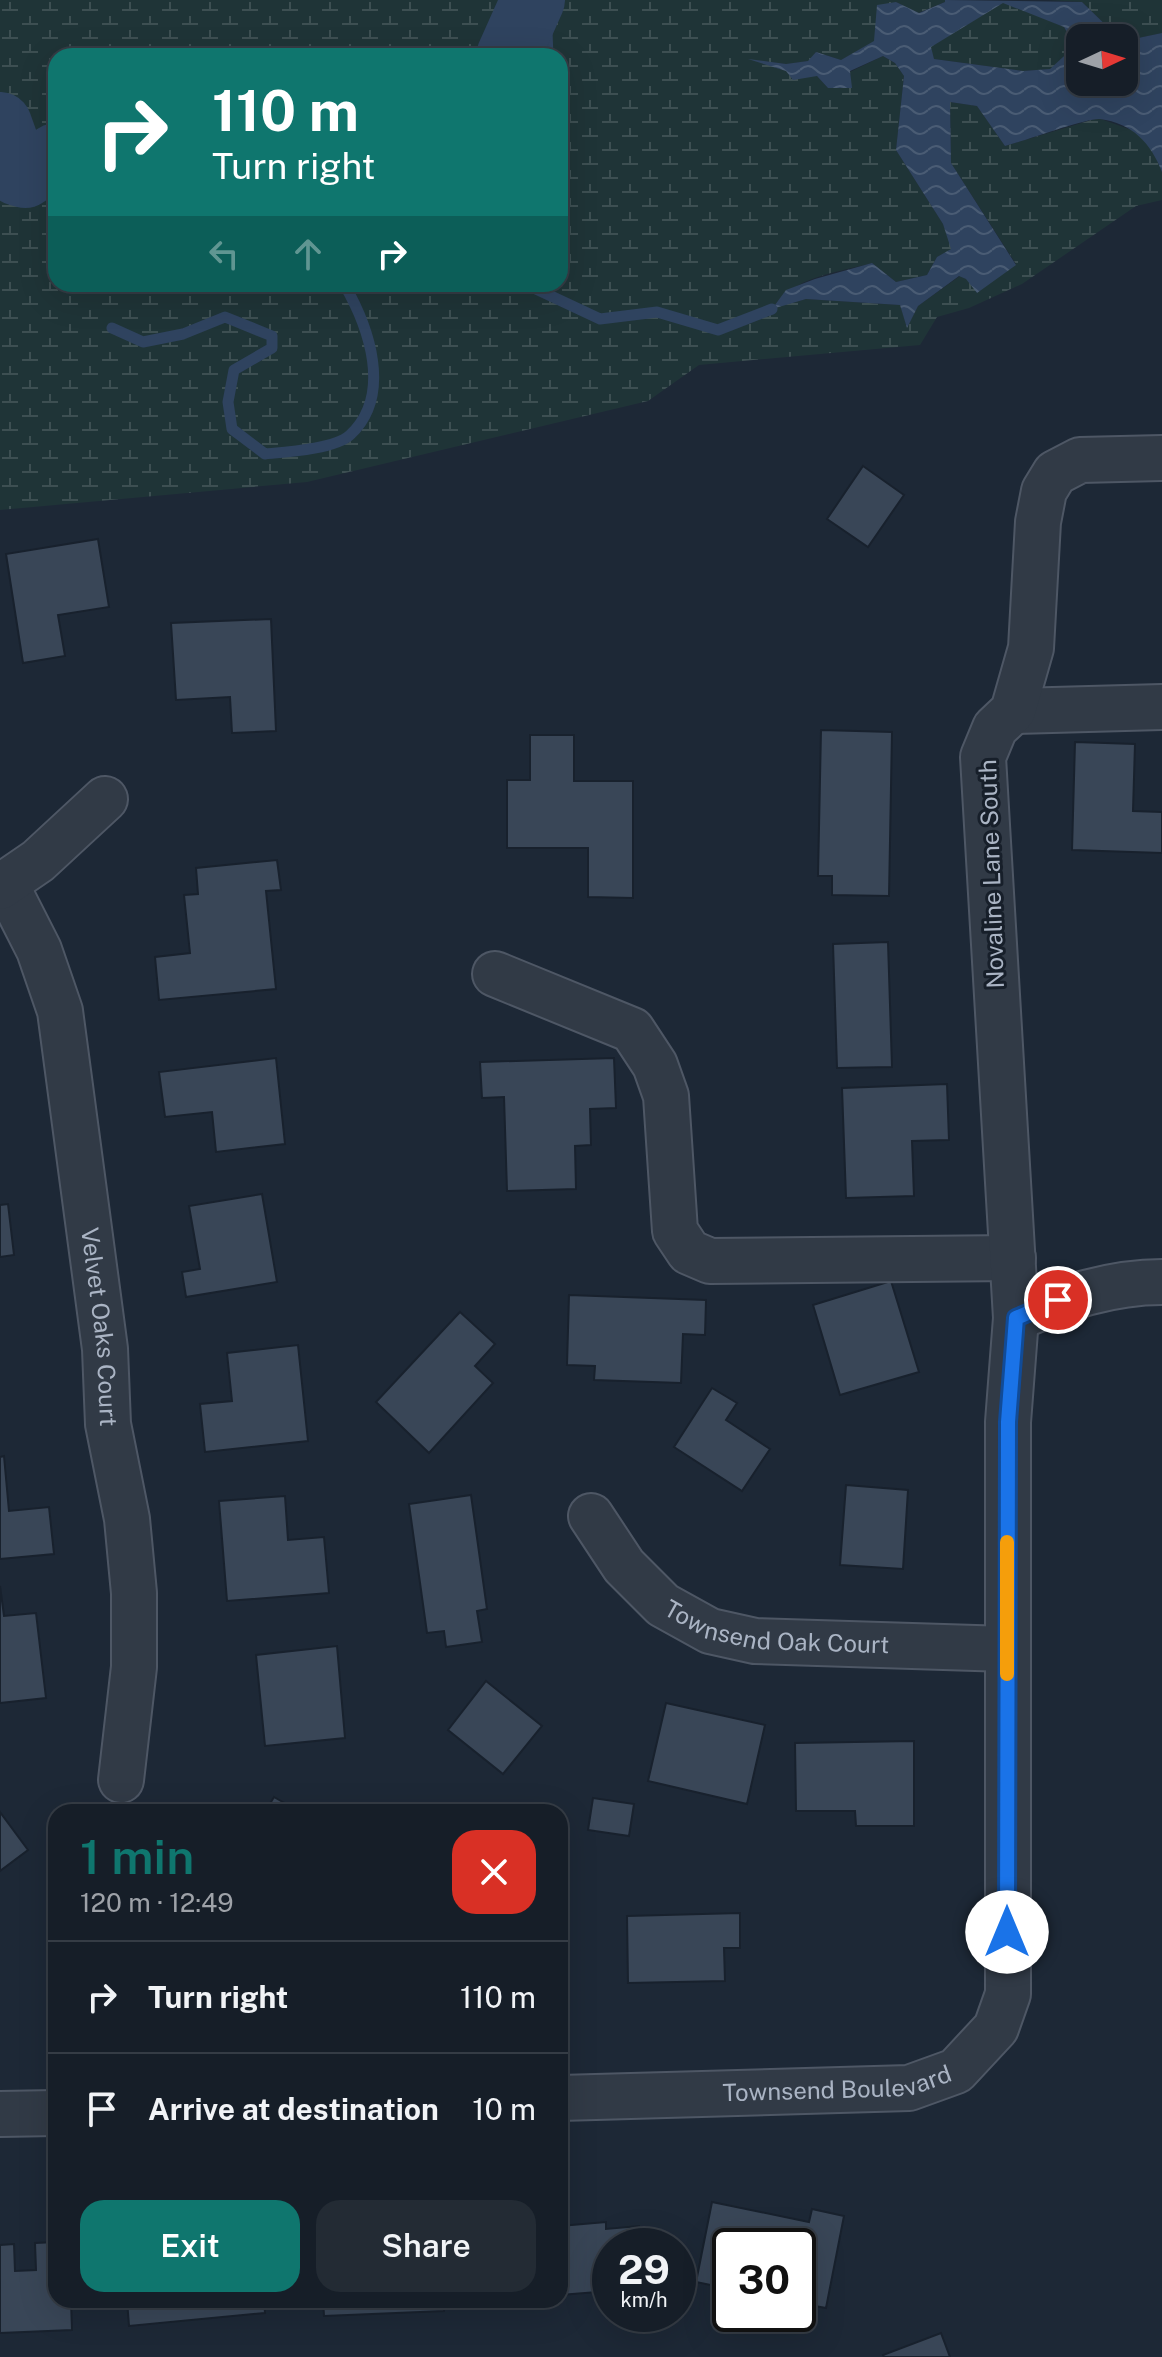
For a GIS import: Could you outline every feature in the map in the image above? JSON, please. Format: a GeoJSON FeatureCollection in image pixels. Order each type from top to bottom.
{"type":"FeatureCollection","features":[{"type":"Feature","properties":{"kind":"street","name":"Novaline Lane South"},"geometry":{"type":"LineString","coordinates":[[1016,1318],[983,757],[995,728],[1013,711],[1031,648],[1038,522],[1044,491],[1055,473],[1080,460],[1162,458]]}},
{"type":"Feature","properties":{"kind":"street"},"geometry":{"type":"LineString","coordinates":[[1013,711],[1162,707]]}},
{"type":"Feature","properties":{"kind":"street"},"geometry":{"type":"LineString","coordinates":[[3,886],[38,861],[105,799]]}},
{"type":"Feature","properties":{"kind":"street","name":"Velvet Oaks Court"},"geometry":{"type":"LineString","coordinates":[[3,886],[39,950],[60,1011],[105,1349],[108,1424],[127,1519],[134,1593],[134,1667],[121,1780]]}},
{"type":"Feature","properties":{"kind":"street"},"geometry":{"type":"LineString","coordinates":[[495,974],[632,1030],[655,1065],[666,1096],[675,1231],[689,1252],[710,1261],[1013,1258]]}},
{"type":"Feature","properties":{"kind":"street"},"geometry":{"type":"LineString","coordinates":[[1016,1318],[1058,1300],[1130,1282],[1162,1282]]}},
{"type":"Feature","properties":{"kind":"street","name":"Townsend Boulevard"},"geometry":{"type":"LineString","coordinates":[[568,2098],[909,2088],[956,2071],[996,2028],[1008,1994],[1008,1422],[1016,1318]]}},
{"type":"Feature","properties":{"kind":"street","name":"Townsend Oak Court"},"geometry":{"type":"LineString","coordinates":[[591,1516],[624,1566],[663,1605],[710,1631],[755,1641],[1007,1649]]}},
{"type":"Feature","properties":{"kind":"street"},"geometry":{"type":"LineString","coordinates":[[0,2114],[48,2113]]}},
{"type":"Feature","properties":{"kind":"green space"},"geometry":{"type":"Polygon","coordinates":[[[0,0],[945,0],[918,13],[896,2],[875,41],[841,60],[816,52],[809,61],[786,64],[755,60],[787,71],[817,76],[828,88],[851,88],[850,72],[883,56],[895,63],[904,76],[896,150],[943,224],[952,249],[937,257],[927,275],[896,282],[872,263],[817,277],[791,289],[773,308],[806,299],[900,305],[907,327],[918,306],[960,276],[966,279],[1016,264],[951,163],[950,102],[977,106],[1005,146],[1098,118],[1137,132],[1154,151],[1162,172],[1162,200],[1136,206],[1022,284],[969,308],[937,317],[920,345],[699,365],[648,401],[307,482],[0,510],[0,0]]]}},
{"type":"Feature","properties":{"kind":"green space"},"geometry":{"type":"Polygon","coordinates":[[[1048,0],[1162,0],[1162,33],[1138,38],[1138,24],[1105,24],[1082,2],[1048,0]]]}},
{"type":"Feature","properties":{"kind":"green space"},"geometry":{"type":"Polygon","coordinates":[[[1004,2],[1066,30],[1066,55],[1051,69],[1023,71],[934,59],[930,47],[1004,2]]]}},
{"type":"Feature","properties":{"kind":"water"},"geometry":{"type":"Polygon","coordinates":[[[945,0],[1082,2],[1105,24],[1066,24],[1066,30],[1003,3],[931,47],[934,59],[1023,71],[1050,69],[1066,54],[1066,96],[1138,96],[1138,38],[1162,33],[1162,172],[1139,136],[1111,121],[1093,119],[1005,146],[977,106],[950,102],[951,163],[1016,265],[977,293],[966,279],[959,276],[918,306],[907,328],[900,305],[806,299],[772,309],[786,290],[872,263],[896,282],[927,275],[937,257],[951,249],[943,224],[896,150],[904,76],[895,63],[883,56],[850,71],[852,88],[828,88],[817,76],[793,80],[786,71],[748,59],[786,64],[808,61],[816,52],[841,60],[874,41],[877,5],[896,2],[919,13],[945,0]]]}},
{"type":"Feature","properties":{"kind":"building"},"geometry":{"type":"Polygon","coordinates":[[[863,466],[904,495],[868,547],[827,519],[863,466]]]}},
{"type":"Feature","properties":{"kind":"building"},"geometry":{"type":"Polygon","coordinates":[[[98,539],[109,607],[58,615],[65,656],[23,663],[6,554],[98,539]]]}},
{"type":"Feature","properties":{"kind":"building"},"geometry":{"type":"Polygon","coordinates":[[[271,619],[276,731],[232,733],[230,697],[176,700],[171,623],[271,619]]]}},
{"type":"Feature","properties":{"kind":"building"},"geometry":{"type":"Polygon","coordinates":[[[821,730],[892,732],[889,896],[832,895],[832,876],[818,876],[821,730]]]}},
{"type":"Feature","properties":{"kind":"building"},"geometry":{"type":"Polygon","coordinates":[[[530,735],[574,735],[574,781],[633,781],[633,898],[588,897],[588,848],[507,848],[507,780],[530,780],[530,735]]]}},
{"type":"Feature","properties":{"kind":"building"},"geometry":{"type":"Polygon","coordinates":[[[1075,742],[1135,744],[1133,811],[1162,812],[1162,853],[1072,850],[1075,742]]]}},
{"type":"Feature","properties":{"kind":"building"},"geometry":{"type":"Polygon","coordinates":[[[277,860],[281,890],[266,891],[276,989],[159,1000],[155,957],[190,953],[184,895],[198,894],[196,868],[277,860]]]}},
{"type":"Feature","properties":{"kind":"building"},"geometry":{"type":"Polygon","coordinates":[[[888,942],[892,1067],[837,1068],[833,944],[888,942]]]}},
{"type":"Feature","properties":{"kind":"building"},"geometry":{"type":"Polygon","coordinates":[[[276,1058],[285,1144],[216,1152],[212,1112],[165,1117],[159,1072],[276,1058]]]}},
{"type":"Feature","properties":{"kind":"building"},"geometry":{"type":"Polygon","coordinates":[[[614,1058],[616,1108],[590,1109],[591,1145],[575,1146],[576,1189],[507,1191],[504,1097],[482,1098],[480,1062],[614,1058]]]}},
{"type":"Feature","properties":{"kind":"building"},"geometry":{"type":"Polygon","coordinates":[[[947,1084],[949,1140],[912,1141],[914,1196],[846,1198],[842,1088],[947,1084]]]}},
{"type":"Feature","properties":{"kind":"building"},"geometry":{"type":"Polygon","coordinates":[[[262,1194],[277,1282],[186,1297],[182,1272],[200,1269],[189,1206],[262,1194]]]}},
{"type":"Feature","properties":{"kind":"building"},"geometry":{"type":"Polygon","coordinates":[[[8,1204],[14,1255],[0,1257],[0,1205],[8,1204]]]}},
{"type":"Feature","properties":{"kind":"building"},"geometry":{"type":"Polygon","coordinates":[[[891,1281],[919,1372],[840,1395],[813,1305],[891,1281]]]}},
{"type":"Feature","properties":{"kind":"building"},"geometry":{"type":"Polygon","coordinates":[[[569,1295],[706,1300],[705,1335],[683,1334],[681,1383],[594,1380],[595,1366],[567,1365],[569,1295]]]}},
{"type":"Feature","properties":{"kind":"building"},"geometry":{"type":"Polygon","coordinates":[[[460,1312],[495,1344],[475,1366],[493,1383],[429,1453],[376,1402],[460,1312]]]}},
{"type":"Feature","properties":{"kind":"building"},"geometry":{"type":"Polygon","coordinates":[[[298,1345],[308,1441],[205,1452],[200,1404],[232,1401],[227,1353],[298,1345]]]}},
{"type":"Feature","properties":{"kind":"building"},"geometry":{"type":"Polygon","coordinates":[[[712,1388],[737,1403],[726,1420],[770,1449],[742,1491],[674,1447],[712,1388]]]}},
{"type":"Feature","properties":{"kind":"building"},"geometry":{"type":"Polygon","coordinates":[[[4,1456],[9,1511],[49,1507],[54,1554],[0,1559],[0,1457],[4,1456]]]}},
{"type":"Feature","properties":{"kind":"building"},"geometry":{"type":"Polygon","coordinates":[[[846,1485],[908,1490],[903,1569],[840,1565],[846,1485]]]}},
{"type":"Feature","properties":{"kind":"building"},"geometry":{"type":"Polygon","coordinates":[[[471,1495],[487,1609],[477,1611],[482,1642],[446,1647],[444,1631],[427,1633],[409,1504],[471,1495]]]}},
{"type":"Feature","properties":{"kind":"building"},"geometry":{"type":"Polygon","coordinates":[[[285,1496],[288,1540],[324,1537],[329,1593],[227,1601],[219,1501],[285,1496]]]}},
{"type":"Feature","properties":{"kind":"building"},"geometry":{"type":"Polygon","coordinates":[[[0,1586],[4,1616],[36,1613],[46,1698],[0,1703],[0,1586]]]}},
{"type":"Feature","properties":{"kind":"building"},"geometry":{"type":"Polygon","coordinates":[[[337,1646],[345,1738],[265,1746],[256,1655],[337,1646]]]}},
{"type":"Feature","properties":{"kind":"building"},"geometry":{"type":"Polygon","coordinates":[[[486,1681],[542,1726],[503,1774],[448,1730],[486,1681]]]}},
{"type":"Feature","properties":{"kind":"building"},"geometry":{"type":"Polygon","coordinates":[[[666,1703],[765,1725],[747,1804],[648,1781],[666,1703]]]}},
{"type":"Feature","properties":{"kind":"building"},"geometry":{"type":"Polygon","coordinates":[[[914,1741],[914,1826],[856,1826],[855,1811],[796,1811],[795,1743],[914,1741]]]}},
{"type":"Feature","properties":{"kind":"building"},"geometry":{"type":"Polygon","coordinates":[[[274,1797],[286,1804],[270,1804],[274,1797]]]}},
{"type":"Feature","properties":{"kind":"building"},"geometry":{"type":"Polygon","coordinates":[[[593,1798],[634,1804],[629,1836],[588,1830],[593,1798]]]}},
{"type":"Feature","properties":{"kind":"building"},"geometry":{"type":"Polygon","coordinates":[[[0,1812],[28,1850],[0,1871],[0,1812]]]}},
{"type":"Feature","properties":{"kind":"building"},"geometry":{"type":"Polygon","coordinates":[[[740,1913],[740,1948],[724,1948],[725,1981],[628,1983],[627,1916],[740,1913]]]}},
{"type":"Feature","properties":{"kind":"building"},"geometry":{"type":"Polygon","coordinates":[[[712,2202],[809,2222],[812,2209],[844,2216],[826,2308],[816,2306],[816,2228],[712,2228],[712,2285],[696,2282],[712,2202]]]}},
{"type":"Feature","properties":{"kind":"building"},"geometry":{"type":"Polygon","coordinates":[[[606,2222],[606,2228],[592,2228],[592,2292],[568,2294],[568,2225],[606,2222]]]}},
{"type":"Feature","properties":{"kind":"building"},"geometry":{"type":"Polygon","coordinates":[[[48,2242],[48,2308],[71,2308],[72,2330],[0,2333],[0,2245],[14,2244],[15,2271],[36,2270],[35,2243],[48,2242]]]}},
{"type":"Feature","properties":{"kind":"building"},"geometry":{"type":"Polygon","coordinates":[[[128,2308],[265,2308],[265,2313],[129,2326],[128,2308]]]}},
{"type":"Feature","properties":{"kind":"building"},"geometry":{"type":"Polygon","coordinates":[[[324,2308],[444,2308],[444,2311],[324,2316],[324,2308]]]}},
{"type":"Feature","properties":{"kind":"building"},"geometry":{"type":"Polygon","coordinates":[[[941,2333],[950,2357],[883,2355],[941,2333]]]}},
{"type":"Feature","properties":{"kind":"waterway"},"geometry":{"type":"LineString","coordinates":[[512,48],[533,0]]}},
{"type":"Feature","properties":{"kind":"waterway"},"geometry":{"type":"LineString","coordinates":[[548,48],[547,32],[559,0]]}},
{"type":"Feature","properties":{"kind":"waterway"},"geometry":{"type":"LineString","coordinates":[[0,124],[18,174],[25,176],[48,160]]}},
{"type":"Feature","properties":{"kind":"waterway"},"geometry":{"type":"LineString","coordinates":[[112,328],[143,342],[183,334],[225,317],[272,336],[272,348],[234,370],[228,402],[232,429],[265,454],[310,449],[333,444],[350,435],[363,419],[371,401],[374,381],[368,340],[348,292]]}},
{"type":"Feature","properties":{"kind":"waterway"},"geometry":{"type":"LineString","coordinates":[[542,292],[600,319],[657,312],[718,330],[772,309]]}},
{"type":"Feature","properties":{"kind":"slow traffic"},"geometry":{"type":"LineString","coordinates":[[1007,1542],[1007,1674]]}},
{"type":"Feature","properties":{"kind":"route"},"geometry":{"type":"LineString","coordinates":[[1007,1932],[1008,1422],[1016,1318],[1058,1300]]}}]}
